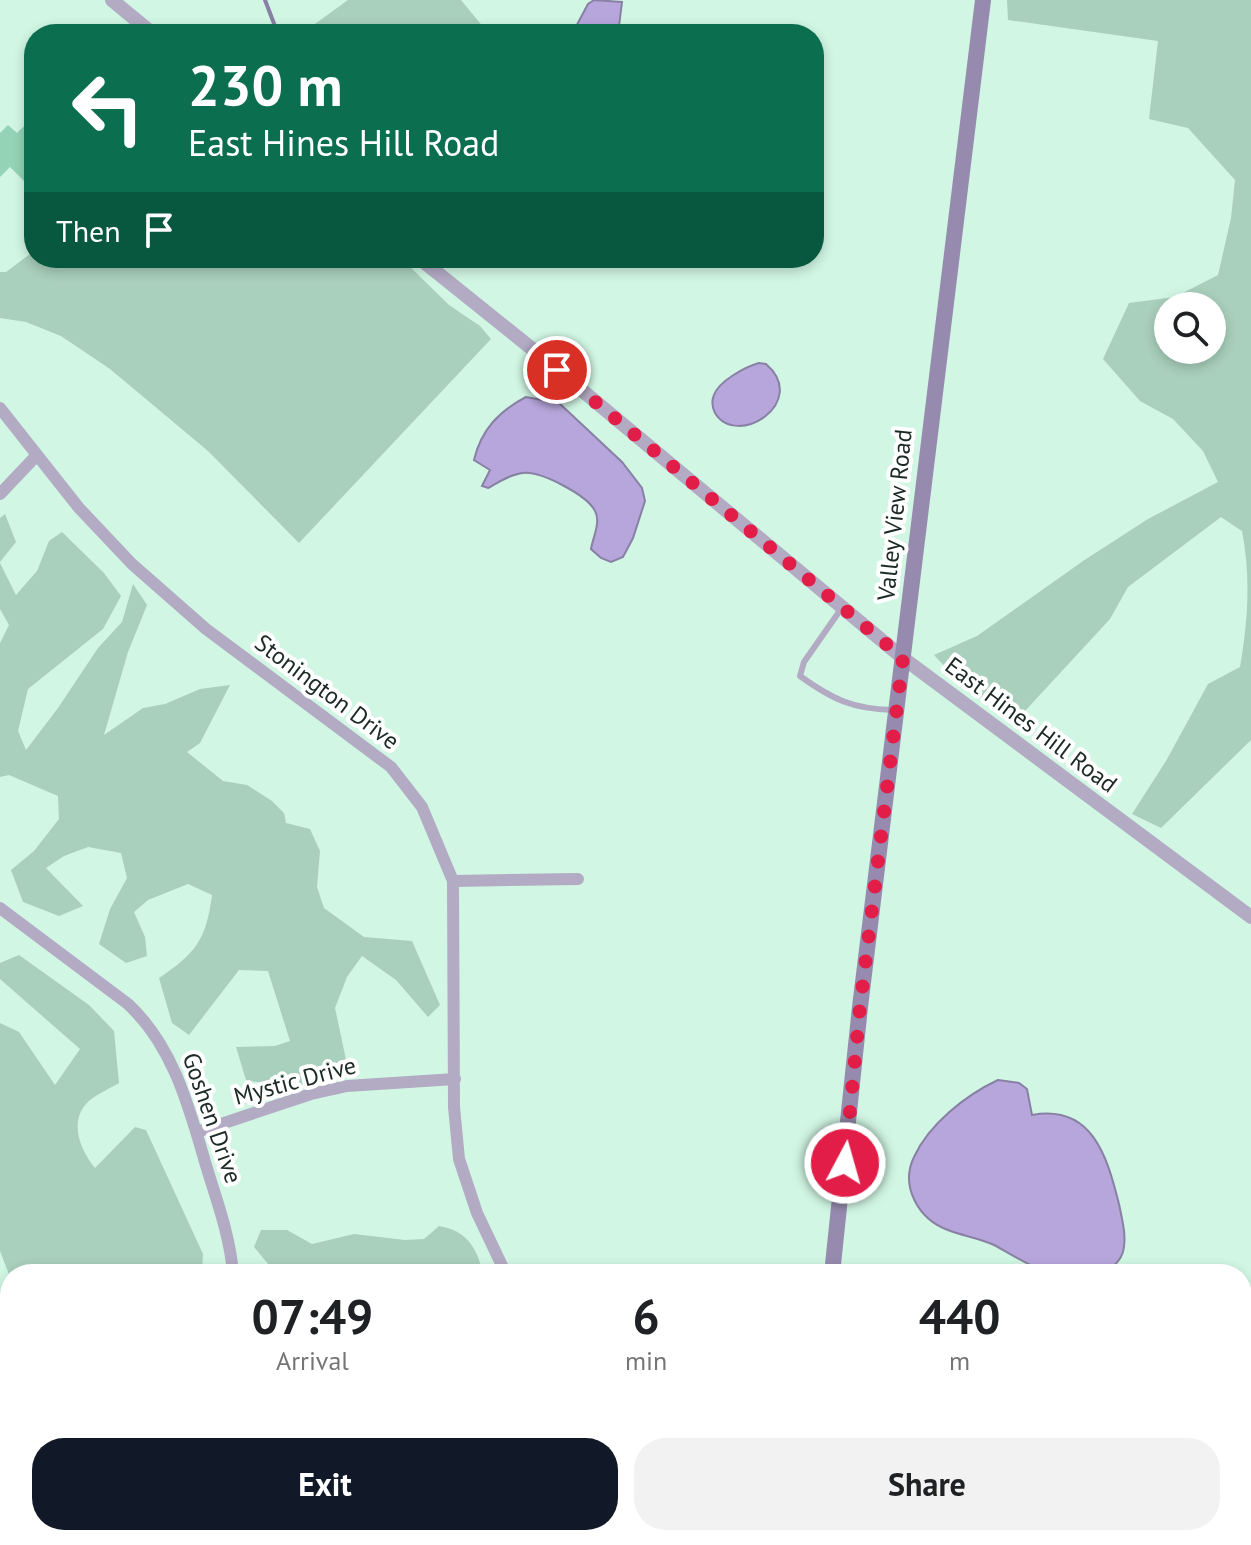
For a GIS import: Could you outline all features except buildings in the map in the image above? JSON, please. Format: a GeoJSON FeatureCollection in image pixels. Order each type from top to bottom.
{"type":"FeatureCollection","features":[{"type":"Feature","properties":{"kind":"main road","name":"Valley View Road"},"geometry":{"type":"LineString","coordinates":[[833,1264],[860,1007],[983,0]]}},
{"type":"Feature","properties":{"kind":"street"},"geometry":{"type":"LineString","coordinates":[[112,0],[141,24]]}},
{"type":"Feature","properties":{"kind":"street","name":"East Hines Hill Road"},"geometry":{"type":"LineString","coordinates":[[431,268],[903,658],[1251,917]]}},
{"type":"Feature","properties":{"kind":"street","name":"Stonington Drive"},"geometry":{"type":"LineString","coordinates":[[0,408],[107,540],[157,587],[242,657],[391,767],[430,822],[453,881],[454,1107],[459,1159],[477,1213],[501,1264]]}},
{"type":"Feature","properties":{"kind":"street"},"geometry":{"type":"LineString","coordinates":[[0,494],[37,455]]}},
{"type":"Feature","properties":{"kind":"street"},"geometry":{"type":"LineString","coordinates":[[453,881],[578,879]]}},
{"type":"Feature","properties":{"kind":"street","name":"Goshen Drive"},"geometry":{"type":"LineString","coordinates":[[0,908],[95,977],[141,1016],[167,1054],[197,1132],[223,1220],[231,1264]]}},
{"type":"Feature","properties":{"kind":"street","name":"Mystic Drive"},"geometry":{"type":"LineString","coordinates":[[197,1132],[311,1094],[347,1086],[455,1079]]}},
{"type":"Feature","properties":{"kind":"lane"},"geometry":{"type":"LineString","coordinates":[[842,607],[804,662],[800,676],[829,696],[863,709],[896,710]]}},
{"type":"Feature","properties":{"kind":"green space"},"geometry":{"type":"Polygon","coordinates":[[[348,0],[461,0],[481,24],[315,24],[348,0]]]}},
{"type":"Feature","properties":{"kind":"green space"},"geometry":{"type":"Polygon","coordinates":[[[1007,0],[1251,0],[1251,740],[1161,828],[1132,814],[1166,761],[1208,684],[1240,667],[1247,599],[1247,565],[1242,531],[1221,517],[1128,587],[1110,619],[1014,723],[961,684],[934,655],[977,636],[1148,519],[1218,482],[1203,451],[1173,419],[1140,401],[1103,359],[1129,303],[1154,300],[1154,364],[1226,364],[1226,292],[1185,292],[1218,275],[1231,218],[1235,180],[1188,128],[1149,119],[1158,41],[1008,20],[1007,0]]]}},
{"type":"Feature","properties":{"kind":"green space"},"geometry":{"type":"Polygon","coordinates":[[[24,258],[24,268],[411,268],[449,305],[480,326],[491,339],[299,543],[208,451],[110,369],[61,336],[26,322],[0,318],[0,272],[6,272],[24,258]]]}},
{"type":"Feature","properties":{"kind":"green space"},"geometry":{"type":"Polygon","coordinates":[[[5,514],[16,542],[0,562],[0,518],[5,514]]]}},
{"type":"Feature","properties":{"kind":"green space"},"geometry":{"type":"Polygon","coordinates":[[[62,532],[104,573],[121,596],[103,629],[28,689],[18,731],[26,750],[98,648],[122,622],[133,584],[147,605],[128,652],[104,735],[143,708],[165,704],[200,689],[230,685],[200,743],[187,752],[223,781],[247,785],[272,801],[284,813],[286,823],[310,829],[320,851],[317,887],[324,908],[364,937],[412,941],[440,1005],[428,1017],[396,980],[362,956],[347,977],[335,1008],[348,1069],[335,1076],[298,1085],[246,1080],[236,1047],[275,1046],[290,1041],[268,971],[239,970],[189,1035],[172,1023],[159,978],[182,961],[197,944],[206,923],[212,895],[188,884],[148,900],[134,912],[145,937],[147,956],[126,963],[99,944],[110,909],[127,878],[121,853],[88,847],[64,856],[46,868],[83,906],[59,916],[23,902],[11,870],[34,851],[59,819],[58,796],[9,775],[0,777],[0,643],[9,625],[0,609],[0,563],[16,595],[37,571],[49,541],[62,532]]]}},
{"type":"Feature","properties":{"kind":"green space"},"geometry":{"type":"Polygon","coordinates":[[[19,955],[89,1005],[114,1031],[119,1083],[93,1098],[81,1112],[78,1128],[85,1154],[95,1168],[135,1127],[146,1130],[203,1254],[202,1264],[5,1264],[0,1251],[0,1023],[19,1032],[55,1085],[80,1049],[0,979],[0,963],[19,955]]]}},
{"type":"Feature","properties":{"kind":"green space"},"geometry":{"type":"Polygon","coordinates":[[[439,1226],[449,1228],[464,1236],[474,1248],[480,1264],[268,1264],[254,1247],[261,1230],[287,1230],[312,1244],[354,1234],[424,1239],[439,1226]]]}},
{"type":"Feature","properties":{"kind":"shaded area"},"geometry":{"type":"Polygon","coordinates":[[[594,0],[622,2],[619,24],[577,24],[588,4],[594,0]]]}},
{"type":"Feature","properties":{"kind":"shaded area"},"geometry":{"type":"Polygon","coordinates":[[[759,363],[766,364],[777,378],[780,393],[775,406],[752,423],[738,426],[725,423],[713,407],[717,390],[733,375],[759,363]]]}},
{"type":"Feature","properties":{"kind":"shaded area"},"geometry":{"type":"Polygon","coordinates":[[[526,397],[559,403],[622,462],[642,488],[645,501],[623,557],[611,562],[591,549],[597,515],[583,498],[563,485],[523,473],[488,488],[482,486],[490,470],[474,460],[481,439],[492,422],[526,397]]]}},
{"type":"Feature","properties":{"kind":"shaded area"},"geometry":{"type":"Polygon","coordinates":[[[998,1080],[1019,1083],[1027,1089],[1032,1115],[1052,1114],[1069,1118],[1094,1137],[1109,1168],[1124,1228],[1123,1252],[1115,1264],[1030,1264],[994,1245],[937,1225],[920,1210],[909,1179],[914,1157],[939,1122],[973,1094],[998,1080]]]}},
{"type":"Feature","properties":{"kind":"waterway"},"geometry":{"type":"LineString","coordinates":[[265,0],[274,24]]}},
{"type":"Feature","properties":{"kind":"route"},"geometry":{"type":"LineString","coordinates":[[557,370],[903,658],[860,1007],[845,1163]]}}]}
